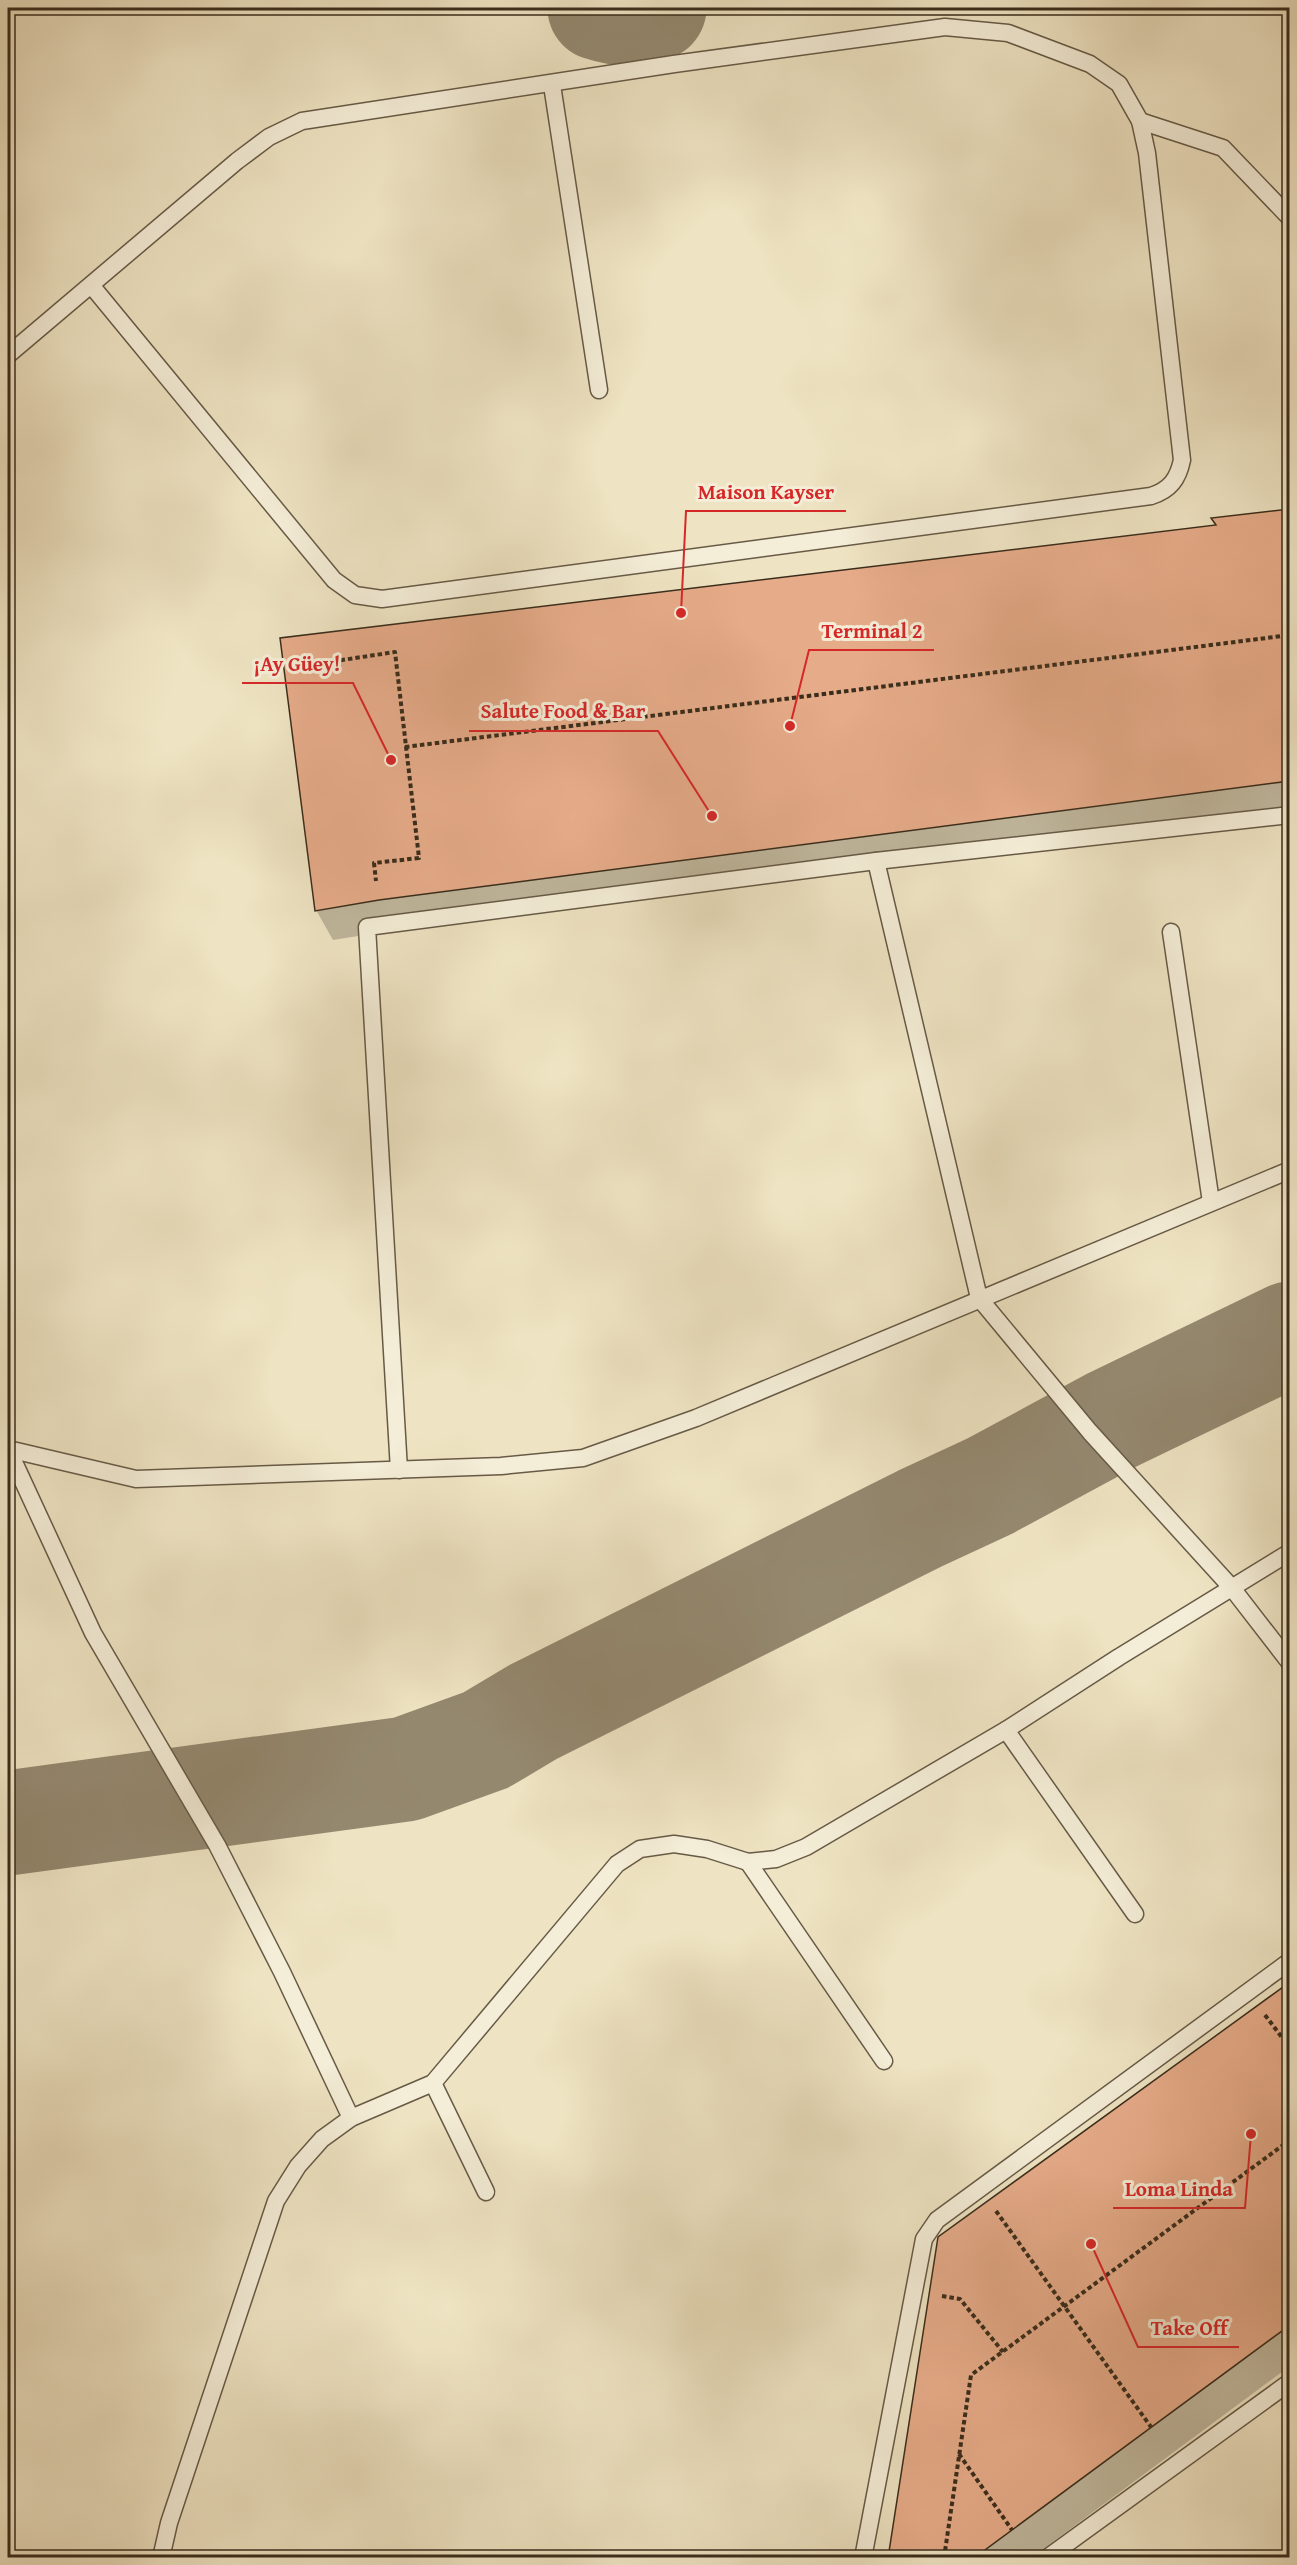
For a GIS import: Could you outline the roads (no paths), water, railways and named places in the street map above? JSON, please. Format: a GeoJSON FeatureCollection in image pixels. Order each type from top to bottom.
{"type":"FeatureCollection","features":[{"type":"Feature","properties":{"kind":"lane"},"geometry":{"type":"LineString","coordinates":[[8,355],[91,285],[269,136],[302,121],[552,85],[674,64],[945,27],[1008,33],[1090,64],[1119,84],[1140,121],[1147,153],[1182,460],[1180,472],[1174,483],[1163,492],[1151,496],[382,599],[355,595],[334,580],[91,285]]}},
{"type":"Feature","properties":{"kind":"lane"},"geometry":{"type":"LineString","coordinates":[[552,85],[599,390]]}},
{"type":"Feature","properties":{"kind":"lane"},"geometry":{"type":"LineString","coordinates":[[1140,121],[1222,148],[1290,218]]}},
{"type":"Feature","properties":{"kind":"lane"},"geometry":{"type":"LineString","coordinates":[[399,1470],[367,927],[876,861],[1290,815]]}},
{"type":"Feature","properties":{"kind":"lane"},"geometry":{"type":"LineString","coordinates":[[876,861],[978,1298],[1090,1432],[1232,1588],[1290,1663]]}},
{"type":"Feature","properties":{"kind":"lane"},"geometry":{"type":"LineString","coordinates":[[1172,932],[1211,1202]]}},
{"type":"Feature","properties":{"kind":"lane"},"geometry":{"type":"LineString","coordinates":[[8,1449],[136,1479],[501,1466],[584,1458],[696,1418],[978,1298],[1088,1256],[1290,1170]]}},
{"type":"Feature","properties":{"kind":"lane"},"geometry":{"type":"LineString","coordinates":[[8,1449],[93,1634],[217,1845],[282,1972],[351,2118]]}},
{"type":"Feature","properties":{"kind":"lane"},"geometry":{"type":"LineString","coordinates":[[161,2558],[169,2523],[276,2201],[298,2166],[322,2139],[351,2118],[433,2083],[616,1864],[640,1849],[674,1844],[707,1849],[748,1862],[776,1859],[806,1847],[1006,1730],[1119,1657],[1290,1552]]}},
{"type":"Feature","properties":{"kind":"lane"},"geometry":{"type":"LineString","coordinates":[[1006,1730],[1135,1914]]}},
{"type":"Feature","properties":{"kind":"lane"},"geometry":{"type":"LineString","coordinates":[[748,1862],[884,2061]]}},
{"type":"Feature","properties":{"kind":"lane"},"geometry":{"type":"LineString","coordinates":[[862,2558],[924,2239],[937,2220],[1290,1961]]}},
{"type":"Feature","properties":{"kind":"lane"},"geometry":{"type":"LineString","coordinates":[[433,2083],[486,2192]]}},
{"type":"Feature","properties":{"kind":"lane"},"geometry":{"type":"LineString","coordinates":[[1047,2558],[1290,2382]]}},
{"type":"Feature","properties":{"kind":"place","name":"Maison Kayser"},"geometry":{"type":"Point","coordinates":[681,613]}},
{"type":"Feature","properties":{"kind":"place","name":"Terminal 2"},"geometry":{"type":"Point","coordinates":[790,726]}},
{"type":"Feature","properties":{"kind":"place","name":"¡Ay Güey!"},"geometry":{"type":"Point","coordinates":[391,760]}},
{"type":"Feature","properties":{"kind":"place","name":"Salute Food & Bar"},"geometry":{"type":"Point","coordinates":[712,816]}},
{"type":"Feature","properties":{"kind":"place","name":"Loma Linda"},"geometry":{"type":"Point","coordinates":[1251,2134]}},
{"type":"Feature","properties":{"kind":"place","name":"Take Off"},"geometry":{"type":"Point","coordinates":[1091,2244]}}]}
